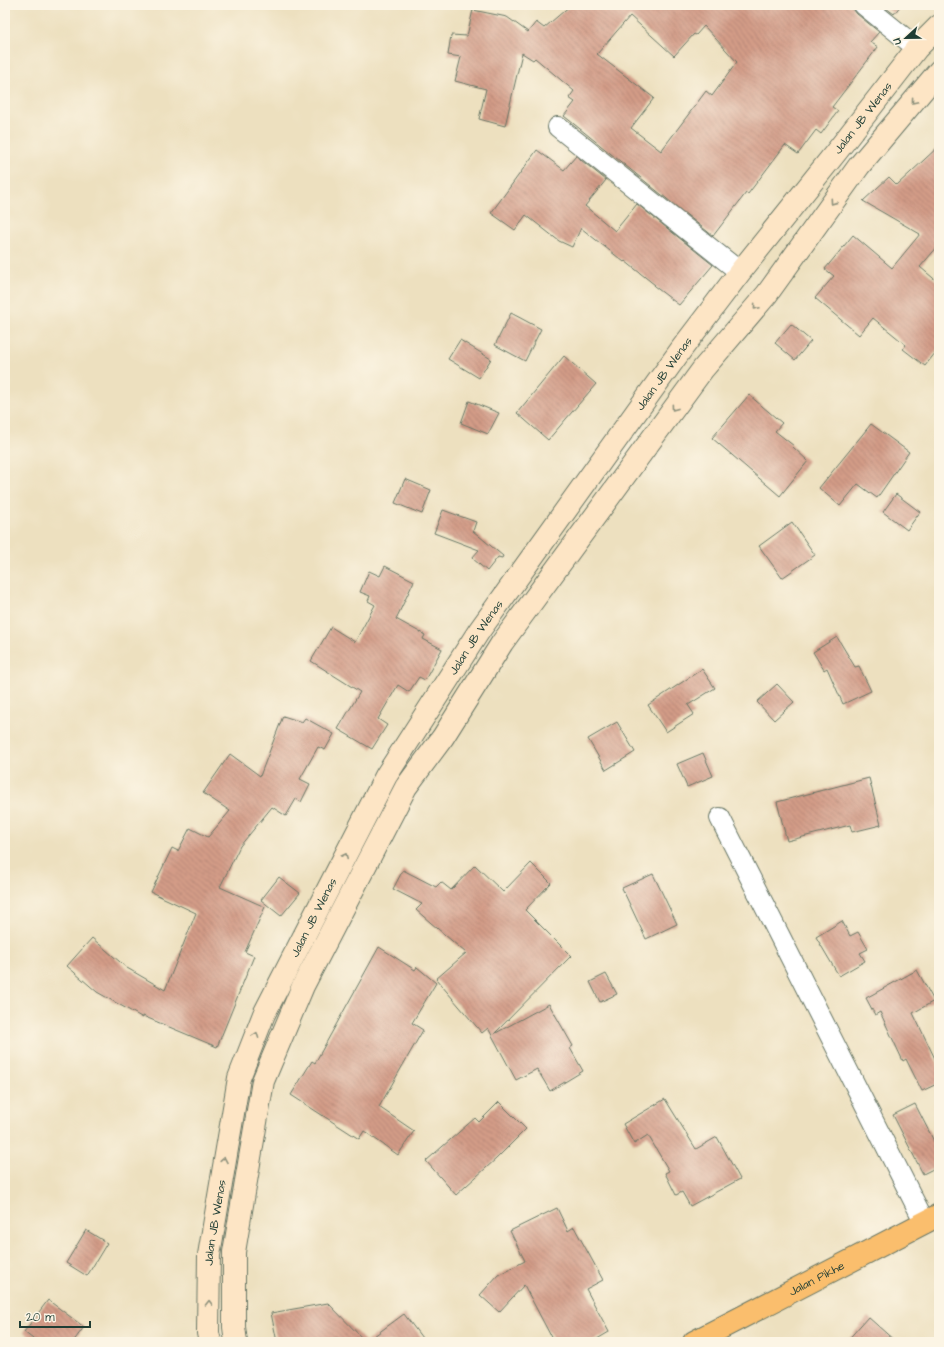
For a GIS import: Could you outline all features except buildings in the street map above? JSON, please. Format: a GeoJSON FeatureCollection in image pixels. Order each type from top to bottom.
{"type":"FeatureCollection","features":[{"type":"Feature","properties":{"kind":"highway","name":"Jalan Pikhe"},"geometry":{"type":"LineString","coordinates":[[694,1342],[932,1219]]}},
{"type":"Feature","properties":{"kind":"main road","name":"Jalan JB Wenas"},"geometry":{"type":"LineString","coordinates":[[210,1342],[208,1333],[209,1255],[223,1164],[239,1078],[264,1014],[386,776],[479,631],[632,417],[740,272],[917,48],[939,26]]}},
{"type":"Feature","properties":{"kind":"main road","name":"Jalan JB Wenas"},"geometry":{"type":"LineString","coordinates":[[236,1342],[234,1327],[234,1252],[262,1081],[303,986],[406,787],[443,737],[502,643],[703,369],[767,294],[858,166],[939,71]]}},
{"type":"Feature","properties":{"kind":"main road"},"geometry":{"type":"LineString","coordinates":[[837,151],[858,166]]}},
{"type":"Feature","properties":{"kind":"main road"},"geometry":{"type":"LineString","coordinates":[[386,776],[406,787]]}},
{"type":"Feature","properties":{"kind":"street"},"geometry":{"type":"LineString","coordinates":[[864,5],[917,48]]}},
{"type":"Feature","properties":{"kind":"street"},"geometry":{"type":"LineString","coordinates":[[558,128],[740,272]]}},
{"type":"Feature","properties":{"kind":"street"},"geometry":{"type":"LineString","coordinates":[[720,818],[932,1219]]}}]}
